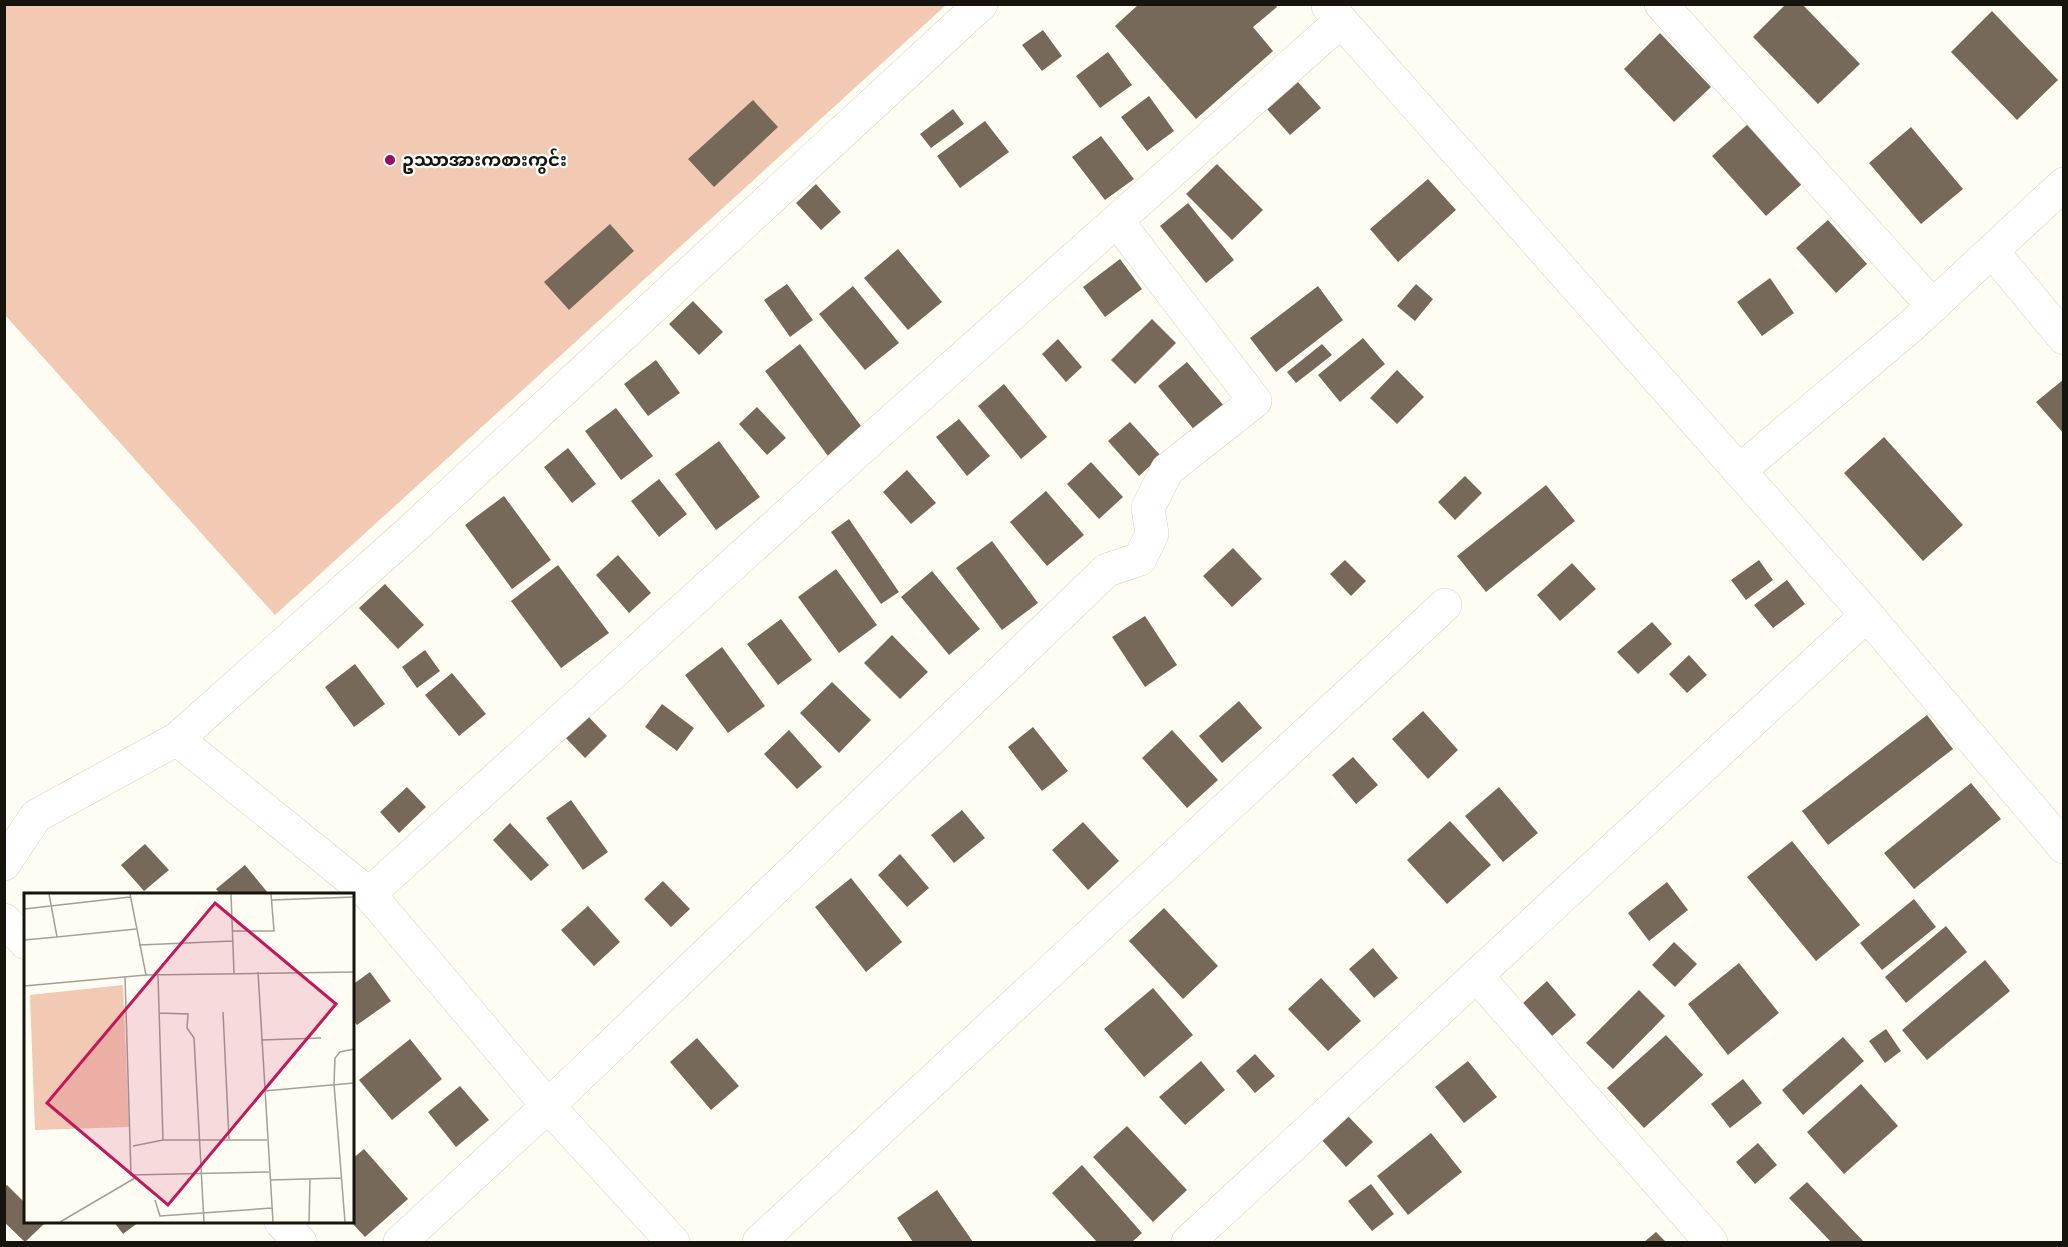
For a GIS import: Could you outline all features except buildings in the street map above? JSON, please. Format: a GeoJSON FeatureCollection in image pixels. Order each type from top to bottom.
{"type":"FeatureCollection","features":[{"type":"Feature","properties":{"kind":"street"},"geometry":{"type":"LineString","coordinates":[[4,864],[36,816],[177,739],[405,536],[981,4]]}},
{"type":"Feature","properties":{"kind":"street"},"geometry":{"type":"LineString","coordinates":[[1661,4],[1933,306]]}},
{"type":"Feature","properties":{"kind":"street"},"geometry":{"type":"LineString","coordinates":[[369,894],[858,451],[1117,221],[1334,13],[1867,615],[2064,847]]}},
{"type":"Feature","properties":{"kind":"street"},"geometry":{"type":"LineString","coordinates":[[1739,471],[1910,327],[2064,184]]}},
{"type":"Feature","properties":{"kind":"street"},"geometry":{"type":"LineString","coordinates":[[400,1242],[548,1106],[1107,570],[1140,560],[1152,534],[1148,508],[1167,470],[1255,401],[1117,221]]}},
{"type":"Feature","properties":{"kind":"street"},"geometry":{"type":"LineString","coordinates":[[1992,251],[2064,338]]}},
{"type":"Feature","properties":{"kind":"street"},"geometry":{"type":"LineString","coordinates":[[759,1242],[1445,605]]}},
{"type":"Feature","properties":{"kind":"street"},"geometry":{"type":"LineString","coordinates":[[1188,1242],[1867,615]]}},
{"type":"Feature","properties":{"kind":"street"},"geometry":{"type":"LineString","coordinates":[[177,739],[369,894],[548,1106],[673,1242]]}},
{"type":"Feature","properties":{"kind":"street"},"geometry":{"type":"LineString","coordinates":[[4,920],[24,941]]}},
{"type":"Feature","properties":{"kind":"street"},"geometry":{"type":"LineString","coordinates":[[1477,976],[1711,1242]]}},
{"type":"Feature","properties":{"kind":"street"},"geometry":{"type":"LineString","coordinates":[[283,1223],[300,1242]]}},
{"type":"Feature","properties":{"kind":"shaded area","name":"ဥဿာ‌အားကစားကွင်း"},"geometry":{"type":"Polygon","coordinates":[[[4,5],[946,5],[275,615],[5,315],[4,5]]]}},
{"type":"Feature","properties":{"kind":"place","name":"ဥဿာ‌အားကစားကွင်း"},"geometry":{"type":"Point","coordinates":[390,160]}}]}
